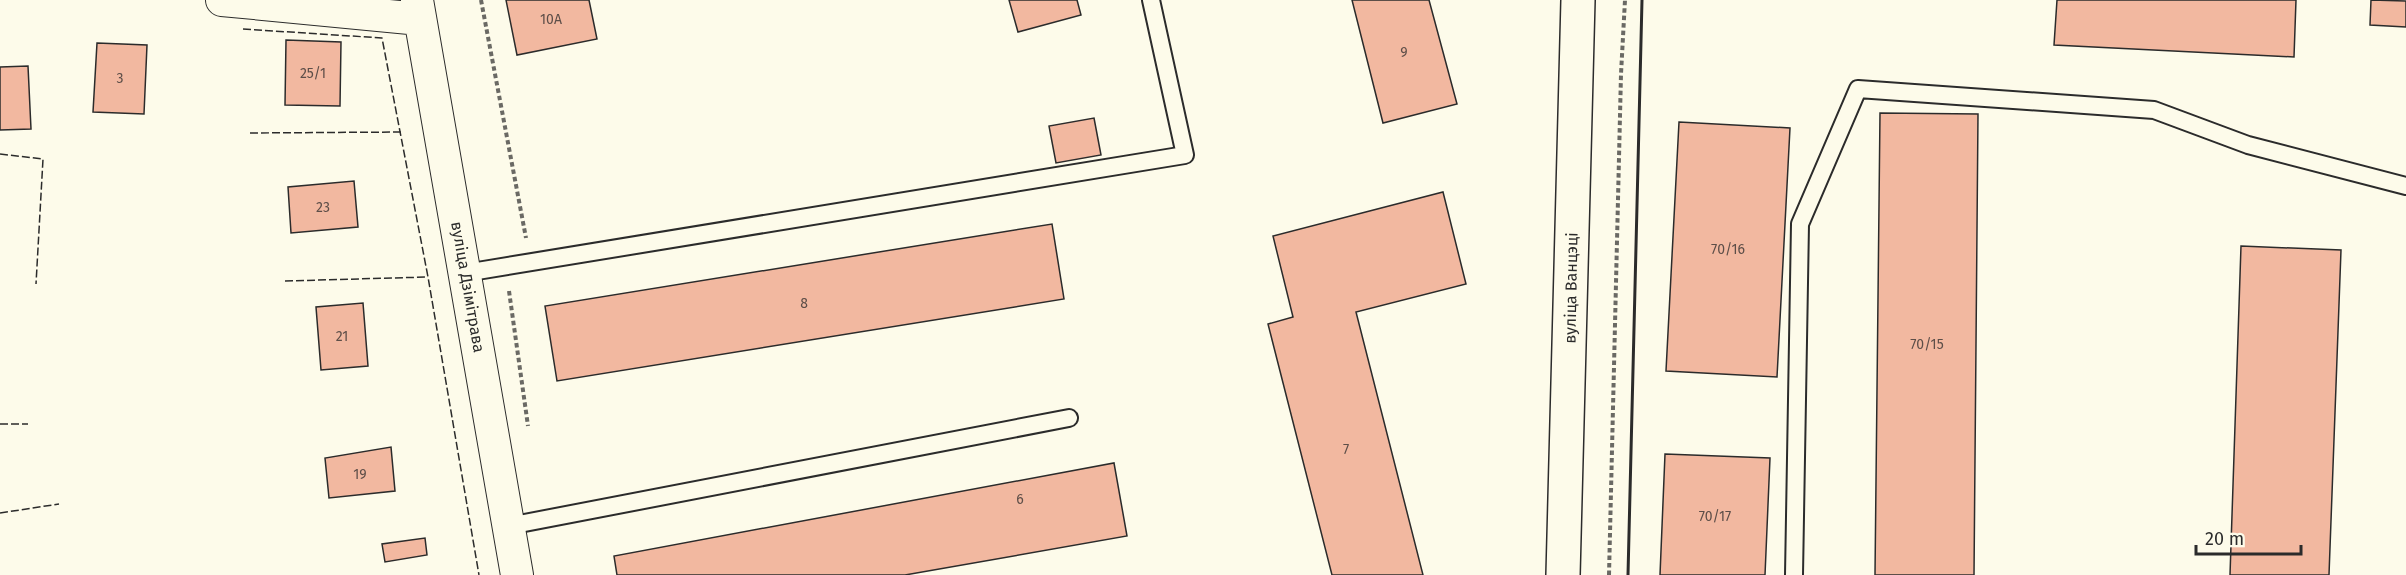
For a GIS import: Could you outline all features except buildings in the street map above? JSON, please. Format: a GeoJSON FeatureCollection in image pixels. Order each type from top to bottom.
{"type":"FeatureCollection","features":[{"type":"Feature","properties":{"kind":"main road","name":"вуліца Ванцэці"},"geometry":{"type":"LineString","coordinates":[[1563,575],[1578,0]]}},
{"type":"Feature","properties":{"kind":"street"},"geometry":{"type":"LineString","coordinates":[[222,0],[419,9]]}},
{"type":"Feature","properties":{"kind":"street","name":"вуліца Дзімітрава"},"geometry":{"type":"LineString","coordinates":[[419,9],[517,575]]}},
{"type":"Feature","properties":{"kind":"lane"},"geometry":{"type":"LineString","coordinates":[[465,273],[1185,155],[1150,0]]}},
{"type":"Feature","properties":{"kind":"lane"},"geometry":{"type":"LineString","coordinates":[[1794,575],[1800,224],[1858,89],[2154,110],[2248,145],[2406,186]]}},
{"type":"Feature","properties":{"kind":"lane"},"geometry":{"type":"LineString","coordinates":[[509,526],[1069,418]]}},
{"type":"Feature","properties":{"kind":"path"},"geometry":{"type":"LineString","coordinates":[[481,0],[531,262]]}},
{"type":"Feature","properties":{"kind":"path"},"geometry":{"type":"LineString","coordinates":[[1609,575],[1621,74],[1625,0]]}},
{"type":"Feature","properties":{"kind":"path"},"geometry":{"type":"LineString","coordinates":[[505,267],[528,427]]}},
{"type":"Feature","properties":{"kind":"fence"},"geometry":{"type":"LineString","coordinates":[[243,29],[382,38],[428,277],[479,575]]}},
{"type":"Feature","properties":{"kind":"fence"},"geometry":{"type":"LineString","coordinates":[[250,133],[402,132]]}},
{"type":"Feature","properties":{"kind":"fence"},"geometry":{"type":"LineString","coordinates":[[0,154],[43,159],[36,284]]}},
{"type":"Feature","properties":{"kind":"fence"},"geometry":{"type":"LineString","coordinates":[[285,281],[428,277]]}},
{"type":"Feature","properties":{"kind":"fence"},"geometry":{"type":"LineString","coordinates":[[0,424],[28,424]]}},
{"type":"Feature","properties":{"kind":"fence"},"geometry":{"type":"LineString","coordinates":[[0,513],[59,504]]}},
{"type":"Feature","properties":{"kind":"wall"},"geometry":{"type":"LineString","coordinates":[[1628,575],[1642,0]]}}]}
